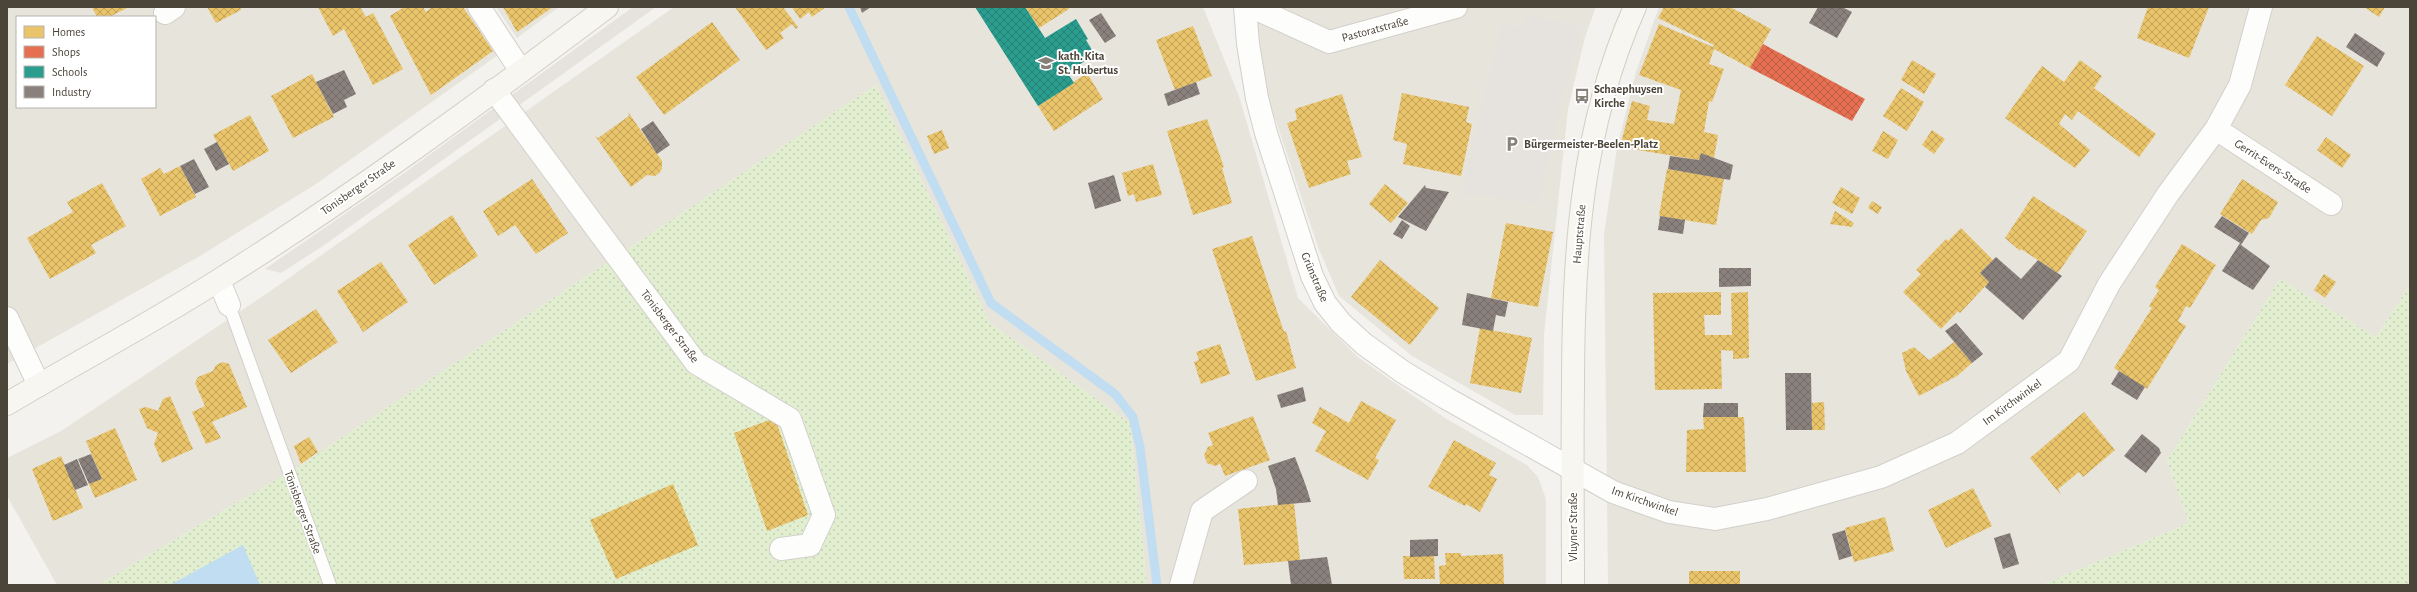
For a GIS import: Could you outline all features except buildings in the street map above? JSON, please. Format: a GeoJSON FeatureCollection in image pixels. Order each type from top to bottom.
{"type":"FeatureCollection","features":[{"type":"Feature","properties":{"kind":"main road","name":"Tönisberger Straße"},"geometry":{"type":"LineString","coordinates":[[7,404],[219,281],[343,199],[607,7]]}},
{"type":"Feature","properties":{"kind":"main road","name":"Hauptstraße"},"geometry":{"type":"LineString","coordinates":[[1572,469],[1574,283],[1584,180],[1601,103],[1615,56],[1635,7]]}},
{"type":"Feature","properties":{"kind":"main road","name":"Vluyner Straße"},"geometry":{"type":"LineString","coordinates":[[1572,469],[1573,585]]}},
{"type":"Feature","properties":{"kind":"street"},"geometry":{"type":"LineString","coordinates":[[479,7],[521,71]]}},
{"type":"Feature","properties":{"kind":"street","name":"Grünstraße"},"geometry":{"type":"LineString","coordinates":[[1246,7],[1248,44],[1257,98],[1300,240],[1325,303],[1341,323],[1364,344],[1403,372],[1572,469]]}},
{"type":"Feature","properties":{"kind":"street","name":"Pastoratstraße"},"geometry":{"type":"LineString","coordinates":[[1252,7],[1329,42],[1456,7]]}},
{"type":"Feature","properties":{"kind":"street","name":"Im Kirchwinkel"},"geometry":{"type":"LineString","coordinates":[[1572,469],[1613,492],[1669,512],[1714,519],[1766,509],[1881,477],[1957,443],[2069,360],[2108,284],[2168,194],[2216,129],[2240,84],[2261,7]]}},
{"type":"Feature","properties":{"kind":"street","name":"Tönisberger Straße"},"geometry":{"type":"LineString","coordinates":[[494,90],[696,363],[790,419],[824,515],[810,545],[781,549]]}},
{"type":"Feature","properties":{"kind":"street","name":"Gerrit-Evers-Straße"},"geometry":{"type":"LineString","coordinates":[[2216,129],[2330,204]]}},
{"type":"Feature","properties":{"kind":"street","name":"Tönisberger Straße"},"geometry":{"type":"LineString","coordinates":[[219,281],[229,305]]}},
{"type":"Feature","properties":{"kind":"street"},"geometry":{"type":"LineString","coordinates":[[7,318],[39,385]]}},
{"type":"Feature","properties":{"kind":"street"},"geometry":{"type":"LineString","coordinates":[[1181,585],[1202,511],[1246,481]]}},
{"type":"Feature","properties":{"kind":"lane","name":"Tönisberger Straße"},"geometry":{"type":"LineString","coordinates":[[229,305],[330,585]]}},
{"type":"Feature","properties":{"kind":"path"},"geometry":{"type":"LineString","coordinates":[[2407,585],[2410,582]]}},
{"type":"Feature","properties":{"kind":"shaded area"},"geometry":{"type":"Polygon","coordinates":[[[7,7],[468,7],[498,55],[316,184],[200,256],[7,364],[7,7]]]}},
{"type":"Feature","properties":{"kind":"shaded area"},"geometry":{"type":"Polygon","coordinates":[[[496,7],[559,7],[517,38],[496,7]]]}},
{"type":"Feature","properties":{"kind":"shaded area"},"geometry":{"type":"Polygon","coordinates":[[[633,7],[656,7],[323,246],[281,273],[265,269],[407,171],[633,7]]]}},
{"type":"Feature","properties":{"kind":"shaded area"},"geometry":{"type":"Polygon","coordinates":[[[674,7],[1203,7],[1239,96],[1298,298],[1359,358],[1445,418],[1527,465],[1538,477],[1546,499],[1546,585],[1147,585],[1130,423],[990,323],[876,85],[299,466],[98,585],[57,585],[7,496],[7,458],[61,431],[269,292],[674,7]]]}},
{"type":"Feature","properties":{"kind":"shaded area"},"geometry":{"type":"Polygon","coordinates":[[[1251,7],[1596,7],[1585,37],[1568,109],[1544,335],[1543,415],[1515,415],[1412,356],[1339,296],[1318,247],[1265,88],[1251,7]]]}},
{"type":"Feature","properties":{"kind":"shaded area"},"geometry":{"type":"Polygon","coordinates":[[[1659,7],[2410,7],[2410,285],[2376,337],[2280,279],[2167,461],[2189,523],[2042,585],[1608,585],[1604,234],[1617,148],[1636,72],[1659,7]]]}},
{"type":"Feature","properties":{"kind":"shaded area","name":"Bürgermeister-Beelen-Platz"},"geometry":{"type":"Polygon","coordinates":[[[1527,15],[1583,27],[1563,95],[1539,204],[1461,193],[1501,23],[1524,28],[1527,15]]]}},
{"type":"Feature","properties":{"kind":"green space"},"geometry":{"type":"Polygon","coordinates":[[[876,85],[990,323],[1130,423],[1147,585],[98,585],[299,466],[876,85]]]}},
{"type":"Feature","properties":{"kind":"green space"},"geometry":{"type":"Polygon","coordinates":[[[2280,279],[2376,337],[2410,285],[2410,585],[2042,585],[2189,523],[2167,461],[2280,279]]]}},
{"type":"Feature","properties":{"kind":"water"},"geometry":{"type":"Polygon","coordinates":[[[243,545],[260,585],[170,585],[243,545]]]}},
{"type":"Feature","properties":{"kind":"waterway"},"geometry":{"type":"LineString","coordinates":[[849,7],[991,303],[1115,394],[1133,417],[1140,447],[1157,585]]}},
{"type":"Feature","properties":{"kind":"place","name":"kath. Kita St. Hubertus"},"geometry":{"type":"Point","coordinates":[1046,63]}},
{"type":"Feature","properties":{"kind":"place","name":"Schaephuysen Kirche"},"geometry":{"type":"Point","coordinates":[1582,96]}},
{"type":"Feature","properties":{"kind":"place","name":"Bürgermeister-Beelen-Platz"},"geometry":{"type":"Point","coordinates":[1512,144]}}]}
